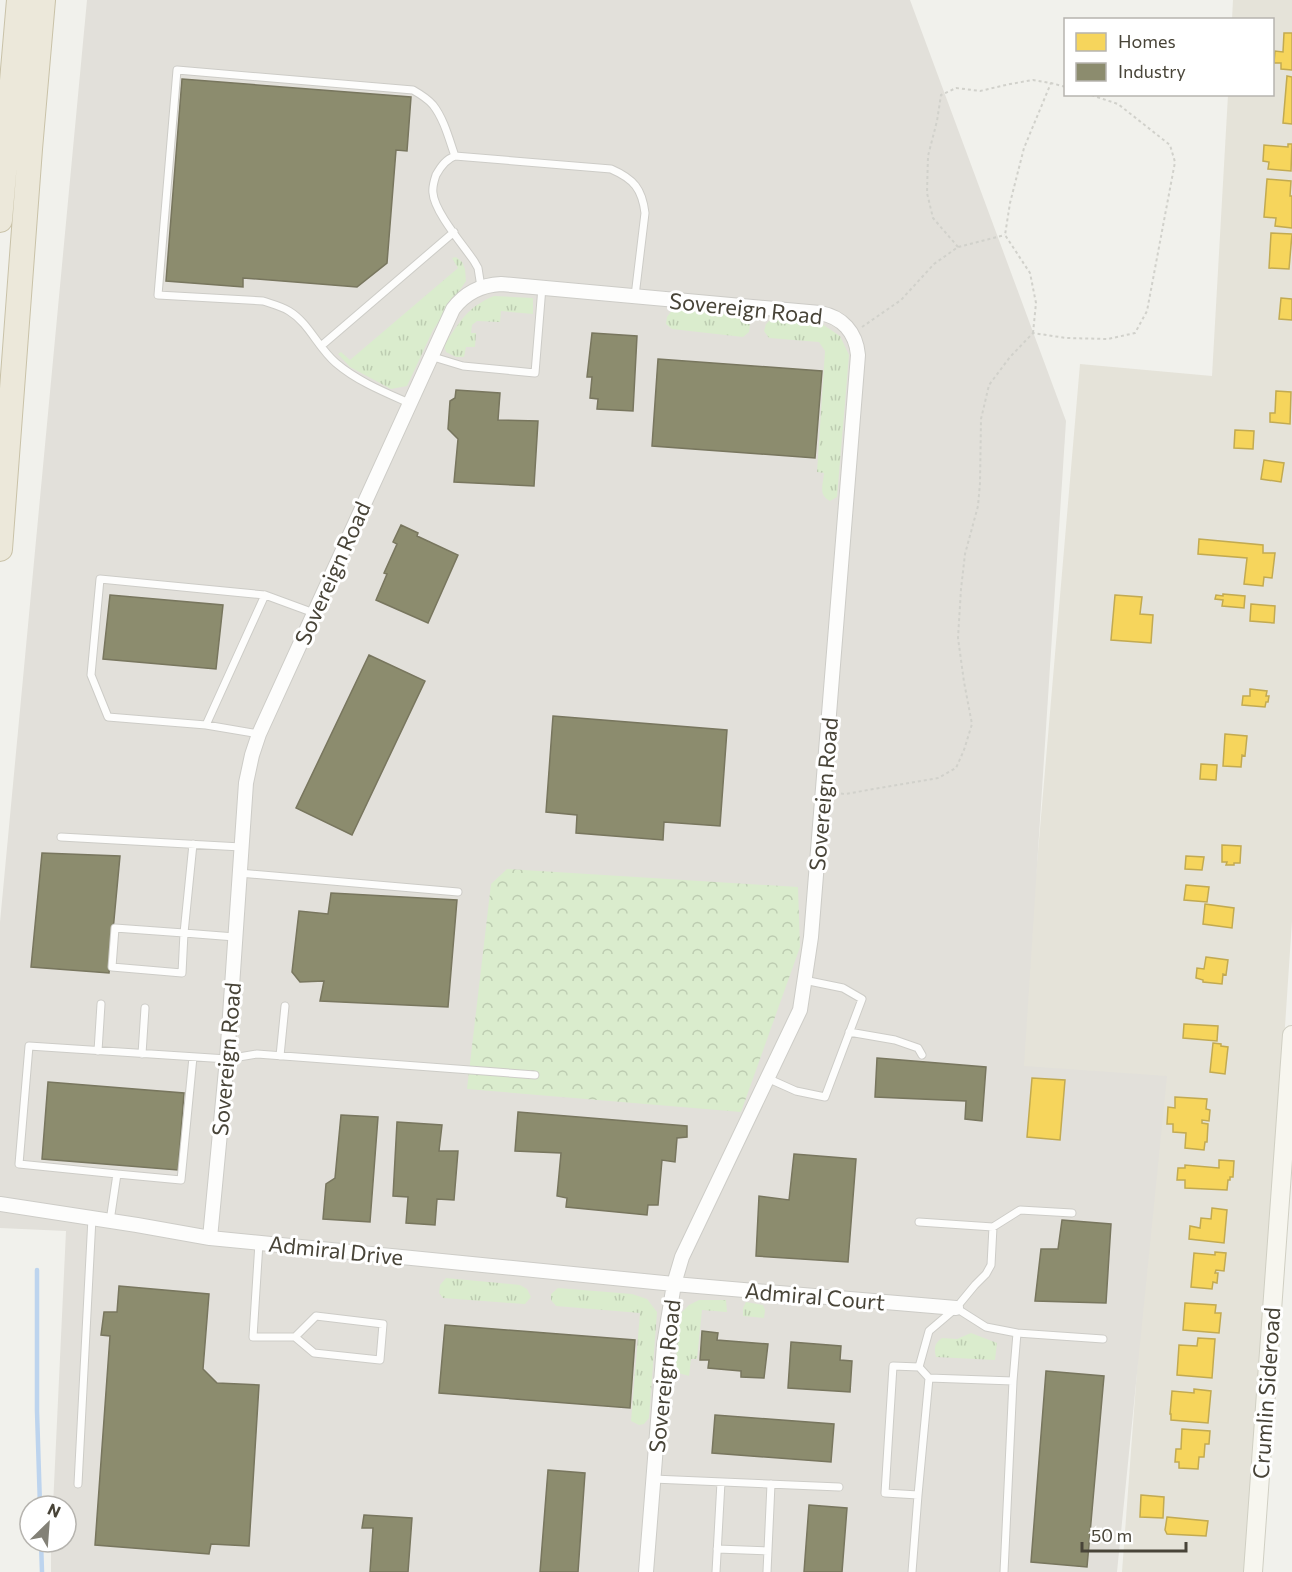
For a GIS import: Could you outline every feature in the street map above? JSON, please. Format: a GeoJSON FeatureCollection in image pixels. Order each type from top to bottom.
{"type":"FeatureCollection","features":[{"type":"Feature","properties":{"kind":"highway"},"geometry":{"type":"LineString","coordinates":[[0,220],[18,0]]}},
{"type":"Feature","properties":{"kind":"highway"},"geometry":{"type":"LineString","coordinates":[[0,549],[43,0]]}},
{"type":"Feature","properties":{"kind":"street","name":"Sovereign Road"},"geometry":{"type":"LineString","coordinates":[[210,1238],[227,1059],[246,783],[252,755],[259,734],[453,309],[464,297],[481,287],[501,284],[826,314],[844,323],[853,334],[858,355],[812,937],[800,1010],[682,1257],[674,1284],[664,1345],[646,1572]]}},
{"type":"Feature","properties":{"kind":"street","name":"Crumlin Sideroad"},"geometry":{"type":"LineString","coordinates":[[1253,1572],[1292,1035]]}},
{"type":"Feature","properties":{"kind":"street","name":"Admiral Drive"},"geometry":{"type":"LineString","coordinates":[[0,1204],[210,1238],[674,1284]]}},
{"type":"Feature","properties":{"kind":"street","name":"Admiral Court"},"geometry":{"type":"LineString","coordinates":[[674,1284],[956,1308]]}},
{"type":"Feature","properties":{"kind":"lane"},"geometry":{"type":"LineString","coordinates":[[409,403],[357,378],[335,362],[302,321],[291,311],[278,305],[158,295],[177,70],[413,90],[427,99],[434,107],[442,120],[455,156]]}},
{"type":"Feature","properties":{"kind":"lane"},"geometry":{"type":"LineString","coordinates":[[481,287],[474,261],[435,204],[433,195],[432,186],[443,164],[455,156],[611,170],[628,178],[639,191],[645,213],[635,296]]}},
{"type":"Feature","properties":{"kind":"lane"},"geometry":{"type":"LineString","coordinates":[[321,346],[454,232]]}},
{"type":"Feature","properties":{"kind":"lane"},"geometry":{"type":"LineString","coordinates":[[430,356],[463,366],[535,373],[542,287]]}},
{"type":"Feature","properties":{"kind":"lane"},"geometry":{"type":"LineString","coordinates":[[259,734],[206,725],[108,717],[91,675],[100,579],[265,595],[314,613]]}},
{"type":"Feature","properties":{"kind":"lane"},"geometry":{"type":"LineString","coordinates":[[206,725],[265,595]]}},
{"type":"Feature","properties":{"kind":"lane"},"geometry":{"type":"LineString","coordinates":[[61,837],[241,847]]}},
{"type":"Feature","properties":{"kind":"lane"},"geometry":{"type":"LineString","coordinates":[[193,844],[184,933],[182,973],[112,967],[115,928],[184,933],[235,937]]}},
{"type":"Feature","properties":{"kind":"lane"},"geometry":{"type":"LineString","coordinates":[[239,873],[458,892]]}},
{"type":"Feature","properties":{"kind":"lane"},"geometry":{"type":"LineString","coordinates":[[767,1078],[796,1091],[825,1097],[862,999],[843,988],[804,980]]}},
{"type":"Feature","properties":{"kind":"lane"},"geometry":{"type":"LineString","coordinates":[[98,1051],[101,1004]]}},
{"type":"Feature","properties":{"kind":"lane"},"geometry":{"type":"LineString","coordinates":[[280,1056],[285,1006]]}},
{"type":"Feature","properties":{"kind":"lane"},"geometry":{"type":"LineString","coordinates":[[142,1054],[146,1008]]}},
{"type":"Feature","properties":{"kind":"lane"},"geometry":{"type":"LineString","coordinates":[[849,1032],[895,1040],[918,1048],[922,1055]]}},
{"type":"Feature","properties":{"kind":"lane"},"geometry":{"type":"LineString","coordinates":[[193,1057],[181,1180],[19,1164],[29,1046],[227,1059],[257,1054],[535,1075]]}},
{"type":"Feature","properties":{"kind":"lane"},"geometry":{"type":"LineString","coordinates":[[110,1221],[117,1174]]}},
{"type":"Feature","properties":{"kind":"lane"},"geometry":{"type":"LineString","coordinates":[[919,1222],[993,1227],[1020,1210],[1072,1213]]}},
{"type":"Feature","properties":{"kind":"lane"},"geometry":{"type":"LineString","coordinates":[[78,1484],[92,1218]]}},
{"type":"Feature","properties":{"kind":"lane"},"geometry":{"type":"LineString","coordinates":[[920,1367],[929,1331],[956,1308],[986,1274],[991,1265],[993,1227]]}},
{"type":"Feature","properties":{"kind":"lane"},"geometry":{"type":"LineString","coordinates":[[260,1243],[253,1337],[295,1337],[314,1353],[380,1360],[383,1324],[316,1316],[295,1337]]}},
{"type":"Feature","properties":{"kind":"lane"},"geometry":{"type":"LineString","coordinates":[[956,1308],[986,1327],[1017,1333],[1103,1339]]}},
{"type":"Feature","properties":{"kind":"lane"},"geometry":{"type":"LineString","coordinates":[[1004,1572],[1017,1333]]}},
{"type":"Feature","properties":{"kind":"lane"},"geometry":{"type":"LineString","coordinates":[[912,1572],[929,1378],[920,1367],[893,1366],[885,1493],[918,1495]]}},
{"type":"Feature","properties":{"kind":"lane"},"geometry":{"type":"LineString","coordinates":[[929,1378],[1013,1381]]}},
{"type":"Feature","properties":{"kind":"lane"},"geometry":{"type":"LineString","coordinates":[[653,1479],[839,1487]]}},
{"type":"Feature","properties":{"kind":"lane"},"geometry":{"type":"LineString","coordinates":[[716,1572],[721,1482]]}},
{"type":"Feature","properties":{"kind":"lane"},"geometry":{"type":"LineString","coordinates":[[766,1572],[771,1484]]}},
{"type":"Feature","properties":{"kind":"lane"},"geometry":{"type":"LineString","coordinates":[[717,1549],[768,1551]]}},
{"type":"Feature","properties":{"kind":"path"},"geometry":{"type":"LineString","coordinates":[[958,247],[933,218],[927,193],[928,156],[941,95],[956,88],[980,91],[1033,80],[1051,82],[1064,87]]}},
{"type":"Feature","properties":{"kind":"path"},"geometry":{"type":"LineString","coordinates":[[823,792],[845,794],[938,778],[956,768],[964,750],[972,724],[958,638],[966,554],[978,506],[981,419],[989,385],[1010,357],[1033,333],[1036,303],[1030,273],[1005,235],[1010,203],[1024,148],[1051,82]]}},
{"type":"Feature","properties":{"kind":"path"},"geometry":{"type":"LineString","coordinates":[[1033,333],[1066,338],[1108,339],[1135,333],[1147,311],[1175,162],[1170,145],[1118,104],[1094,96]]}},
{"type":"Feature","properties":{"kind":"path"},"geometry":{"type":"LineString","coordinates":[[853,334],[901,300],[934,264],[958,247],[1005,235]]}},
{"type":"Feature","properties":{"kind":"shaded area"},"geometry":{"type":"Polygon","coordinates":[[[87,0],[910,0],[1066,421],[1024,1066],[1167,1076],[1117,1572],[51,1572],[51,1554],[78,1554],[78,1494],[54,1494],[66,1231],[0,1228],[0,922],[87,0]]]}},
{"type":"Feature","properties":{"kind":"shaded area"},"geometry":{"type":"Polygon","coordinates":[[[1233,0],[1292,0],[1292,921],[1264,1342],[1247,1572],[1122,1572],[1140,1330],[1013,1142],[1080,364],[1212,376],[1228,96],[1274,96],[1274,18],[1232,18],[1233,0]]]}},
{"type":"Feature","properties":{"kind":"green space"},"geometry":{"type":"Polygon","coordinates":[[[456,257],[465,269],[466,281],[433,330],[407,386],[391,389],[350,367],[338,354],[341,352],[350,360],[458,268],[452,258],[456,257]]]}},
{"type":"Feature","properties":{"kind":"green space"},"geometry":{"type":"Polygon","coordinates":[[[494,296],[533,298],[533,314],[501,311],[500,322],[477,321],[472,325],[471,333],[476,333],[475,347],[466,347],[464,357],[456,357],[446,352],[444,345],[465,316],[477,305],[494,296]]]}},
{"type":"Feature","properties":{"kind":"green space"},"geometry":{"type":"Polygon","coordinates":[[[672,310],[746,316],[750,324],[749,332],[743,337],[672,329],[666,324],[667,317],[672,310]]]}},
{"type":"Feature","properties":{"kind":"green space"},"geometry":{"type":"Polygon","coordinates":[[[772,318],[822,324],[840,336],[849,355],[837,497],[830,501],[823,493],[824,473],[817,472],[825,351],[819,342],[769,338],[764,331],[766,324],[772,318]]]}},
{"type":"Feature","properties":{"kind":"green space"},"geometry":{"type":"Polygon","coordinates":[[[507,869],[798,887],[800,947],[741,1112],[467,1089],[491,884],[507,869]]]}},
{"type":"Feature","properties":{"kind":"green space"},"geometry":{"type":"Polygon","coordinates":[[[446,1278],[520,1285],[527,1289],[531,1297],[525,1304],[443,1298],[439,1293],[440,1285],[446,1278]]]}},
{"type":"Feature","properties":{"kind":"green space"},"geometry":{"type":"Polygon","coordinates":[[[558,1288],[632,1294],[647,1299],[657,1312],[649,1418],[644,1424],[639,1425],[631,1421],[640,1313],[556,1306],[551,1300],[551,1294],[558,1288]]]}},
{"type":"Feature","properties":{"kind":"green space"},"geometry":{"type":"Polygon","coordinates":[[[699,1300],[726,1300],[727,1312],[702,1310],[697,1359],[691,1359],[689,1376],[675,1372],[680,1314],[689,1305],[699,1300]]]}},
{"type":"Feature","properties":{"kind":"green space"},"geometry":{"type":"Polygon","coordinates":[[[746,1302],[763,1305],[764,1318],[743,1316],[746,1302]]]}},
{"type":"Feature","properties":{"kind":"green space"},"geometry":{"type":"Polygon","coordinates":[[[971,1333],[997,1343],[995,1360],[936,1357],[935,1346],[942,1338],[957,1339],[971,1333]]]}},
{"type":"Feature","properties":{"kind":"building: Homes"},"geometry":{"type":"Polygon","coordinates":[[[1284,33],[1292,33],[1292,70],[1281,69],[1281,63],[1274,63],[1275,51],[1283,52],[1284,33]]]}},
{"type":"Feature","properties":{"kind":"building: Homes"},"geometry":{"type":"Polygon","coordinates":[[[1287,76],[1292,77],[1292,124],[1283,123],[1287,76]]]}},
{"type":"Feature","properties":{"kind":"building: Homes"},"geometry":{"type":"Polygon","coordinates":[[[1288,144],[1292,144],[1291,171],[1268,169],[1269,162],[1263,161],[1264,145],[1288,147],[1288,144]]]}},
{"type":"Feature","properties":{"kind":"building: Homes"},"geometry":{"type":"Polygon","coordinates":[[[1267,179],[1291,181],[1292,228],[1275,226],[1276,218],[1264,217],[1267,179]]]}},
{"type":"Feature","properties":{"kind":"building: Homes"},"geometry":{"type":"Polygon","coordinates":[[[1271,233],[1292,234],[1289,269],[1269,268],[1271,233]]]}},
{"type":"Feature","properties":{"kind":"building: Homes"},"geometry":{"type":"Polygon","coordinates":[[[1281,298],[1292,299],[1292,320],[1279,319],[1281,298]]]}},
{"type":"Feature","properties":{"kind":"building: Homes"},"geometry":{"type":"Polygon","coordinates":[[[1276,391],[1291,392],[1290,424],[1270,422],[1270,413],[1275,413],[1276,391]]]}},
{"type":"Feature","properties":{"kind":"building: Homes"},"geometry":{"type":"Polygon","coordinates":[[[1235,430],[1254,431],[1253,449],[1234,448],[1235,430]]]}},
{"type":"Feature","properties":{"kind":"building: Homes"},"geometry":{"type":"Polygon","coordinates":[[[1264,460],[1284,463],[1281,482],[1261,479],[1264,460]]]}},
{"type":"Feature","properties":{"kind":"building: Homes"},"geometry":{"type":"Polygon","coordinates":[[[1199,539],[1263,545],[1263,553],[1275,553],[1272,578],[1264,577],[1263,586],[1244,584],[1247,558],[1198,554],[1199,539]]]}},
{"type":"Feature","properties":{"kind":"building: Homes"},"geometry":{"type":"Polygon","coordinates":[[[1223,594],[1245,596],[1244,608],[1222,606],[1223,600],[1215,599],[1216,595],[1223,596],[1223,594]]]}},
{"type":"Feature","properties":{"kind":"building: Homes"},"geometry":{"type":"Polygon","coordinates":[[[1115,595],[1142,597],[1140,614],[1153,615],[1151,643],[1111,640],[1115,595]]]}},
{"type":"Feature","properties":{"kind":"building: Homes"},"geometry":{"type":"Polygon","coordinates":[[[1251,604],[1275,606],[1274,623],[1250,621],[1251,604]]]}},
{"type":"Feature","properties":{"kind":"building: Homes"},"geometry":{"type":"Polygon","coordinates":[[[1250,689],[1267,691],[1266,696],[1269,696],[1265,707],[1242,705],[1243,696],[1250,696],[1250,689]]]}},
{"type":"Feature","properties":{"kind":"building: Homes"},"geometry":{"type":"Polygon","coordinates":[[[1225,734],[1247,736],[1245,756],[1242,755],[1241,767],[1223,766],[1225,734]]]}},
{"type":"Feature","properties":{"kind":"building: Homes"},"geometry":{"type":"Polygon","coordinates":[[[1201,764],[1217,765],[1216,780],[1200,779],[1201,764]]]}},
{"type":"Feature","properties":{"kind":"building: Homes"},"geometry":{"type":"Polygon","coordinates":[[[1222,845],[1241,846],[1240,863],[1226,865],[1227,862],[1222,862],[1222,845]]]}},
{"type":"Feature","properties":{"kind":"building: Homes"},"geometry":{"type":"Polygon","coordinates":[[[1186,856],[1204,857],[1202,870],[1185,869],[1186,856]]]}},
{"type":"Feature","properties":{"kind":"building: Homes"},"geometry":{"type":"Polygon","coordinates":[[[1186,885],[1209,887],[1207,902],[1184,900],[1186,885]]]}},
{"type":"Feature","properties":{"kind":"building: Homes"},"geometry":{"type":"Polygon","coordinates":[[[1205,904],[1234,908],[1232,928],[1203,924],[1205,904]]]}},
{"type":"Feature","properties":{"kind":"building: Homes"},"geometry":{"type":"Polygon","coordinates":[[[1206,957],[1228,960],[1222,984],[1203,982],[1196,978],[1197,968],[1204,969],[1206,957]]]}},
{"type":"Feature","properties":{"kind":"building: Homes"},"geometry":{"type":"Polygon","coordinates":[[[1184,1024],[1218,1026],[1217,1041],[1183,1038],[1184,1024]]]}},
{"type":"Feature","properties":{"kind":"building: Homes"},"geometry":{"type":"Polygon","coordinates":[[[1213,1043],[1228,1047],[1225,1074],[1210,1072],[1213,1043]]]}},
{"type":"Feature","properties":{"kind":"building: Homes"},"geometry":{"type":"Polygon","coordinates":[[[1032,1078],[1065,1080],[1060,1140],[1027,1137],[1032,1078]]]}},
{"type":"Feature","properties":{"kind":"building: Homes"},"geometry":{"type":"Polygon","coordinates":[[[1175,1097],[1207,1099],[1206,1109],[1210,1110],[1209,1121],[1202,1120],[1202,1123],[1208,1124],[1204,1150],[1185,1148],[1186,1133],[1173,1132],[1173,1124],[1167,1124],[1168,1107],[1175,1108],[1175,1097]]]}},
{"type":"Feature","properties":{"kind":"building: Homes"},"geometry":{"type":"Polygon","coordinates":[[[1219,1160],[1234,1161],[1233,1177],[1228,1180],[1227,1190],[1185,1188],[1185,1180],[1177,1180],[1178,1168],[1185,1168],[1185,1165],[1219,1168],[1219,1160]]]}},
{"type":"Feature","properties":{"kind":"building: Homes"},"geometry":{"type":"Polygon","coordinates":[[[1212,1208],[1227,1210],[1224,1243],[1189,1239],[1190,1226],[1200,1228],[1201,1218],[1211,1219],[1212,1208]]]}},
{"type":"Feature","properties":{"kind":"building: Homes"},"geometry":{"type":"Polygon","coordinates":[[[1215,1252],[1226,1253],[1224,1271],[1216,1270],[1215,1273],[1218,1273],[1217,1283],[1213,1282],[1212,1289],[1191,1287],[1194,1253],[1215,1255],[1215,1252]]]}},
{"type":"Feature","properties":{"kind":"building: Homes"},"geometry":{"type":"Polygon","coordinates":[[[1185,1303],[1216,1305],[1215,1313],[1221,1313],[1219,1333],[1183,1330],[1185,1303]]]}},
{"type":"Feature","properties":{"kind":"building: Homes"},"geometry":{"type":"Polygon","coordinates":[[[1198,1338],[1215,1339],[1212,1378],[1177,1375],[1179,1345],[1197,1346],[1198,1338]]]}},
{"type":"Feature","properties":{"kind":"building: Homes"},"geometry":{"type":"Polygon","coordinates":[[[1194,1389],[1211,1391],[1208,1423],[1171,1420],[1172,1391],[1194,1393],[1194,1389]]]}},
{"type":"Feature","properties":{"kind":"building: Homes"},"geometry":{"type":"Polygon","coordinates":[[[1182,1429],[1210,1431],[1209,1444],[1205,1444],[1204,1457],[1199,1457],[1198,1469],[1179,1468],[1179,1462],[1175,1462],[1176,1449],[1181,1449],[1182,1429]]]}},
{"type":"Feature","properties":{"kind":"building: Homes"},"geometry":{"type":"Polygon","coordinates":[[[1141,1495],[1164,1497],[1163,1518],[1140,1517],[1141,1495]]]}},
{"type":"Feature","properties":{"kind":"building: Homes"},"geometry":{"type":"Polygon","coordinates":[[[1167,1517],[1208,1521],[1206,1536],[1167,1534],[1165,1530],[1167,1517]]]}},
{"type":"Feature","properties":{"kind":"building: Industry"},"geometry":{"type":"Polygon","coordinates":[[[182,79],[411,97],[407,151],[396,150],[387,263],[357,287],[243,278],[243,287],[166,281],[182,79]]]}},
{"type":"Feature","properties":{"kind":"building: Industry"},"geometry":{"type":"Polygon","coordinates":[[[592,333],[637,336],[633,411],[597,409],[598,399],[590,398],[592,377],[587,377],[592,333]]]}},
{"type":"Feature","properties":{"kind":"building: Industry"},"geometry":{"type":"Polygon","coordinates":[[[658,359],[822,371],[815,458],[652,446],[658,359]]]}},
{"type":"Feature","properties":{"kind":"building: Industry"},"geometry":{"type":"Polygon","coordinates":[[[456,390],[500,393],[498,420],[538,421],[534,486],[454,482],[458,439],[448,429],[450,401],[455,398],[456,390]]]}},
{"type":"Feature","properties":{"kind":"building: Industry"},"geometry":{"type":"Polygon","coordinates":[[[401,525],[418,533],[417,536],[458,555],[428,623],[376,600],[387,574],[384,573],[397,544],[393,542],[401,525]]]}},
{"type":"Feature","properties":{"kind":"building: Industry"},"geometry":{"type":"Polygon","coordinates":[[[110,595],[223,605],[216,669],[103,659],[110,595]]]}},
{"type":"Feature","properties":{"kind":"building: Industry"},"geometry":{"type":"Polygon","coordinates":[[[369,655],[425,681],[352,835],[296,808],[369,655]]]}},
{"type":"Feature","properties":{"kind":"building: Industry"},"geometry":{"type":"Polygon","coordinates":[[[553,716],[727,730],[720,826],[664,822],[663,840],[576,833],[577,815],[546,812],[553,716]]]}},
{"type":"Feature","properties":{"kind":"building: Industry"},"geometry":{"type":"Polygon","coordinates":[[[42,853],[120,856],[109,973],[31,967],[42,853]]]}},
{"type":"Feature","properties":{"kind":"building: Industry"},"geometry":{"type":"Polygon","coordinates":[[[331,893],[457,900],[448,1007],[320,1001],[324,981],[300,982],[292,972],[299,911],[328,914],[331,893]]]}},
{"type":"Feature","properties":{"kind":"building: Industry"},"geometry":{"type":"Polygon","coordinates":[[[877,1058],[986,1067],[982,1121],[965,1119],[966,1101],[875,1097],[877,1058]]]}},
{"type":"Feature","properties":{"kind":"building: Industry"},"geometry":{"type":"Polygon","coordinates":[[[48,1082],[184,1093],[178,1170],[42,1159],[48,1082]]]}},
{"type":"Feature","properties":{"kind":"building: Industry"},"geometry":{"type":"Polygon","coordinates":[[[518,1112],[687,1126],[687,1137],[677,1138],[675,1162],[662,1160],[658,1205],[648,1205],[647,1215],[566,1207],[567,1198],[557,1196],[561,1153],[515,1151],[518,1112]]]}},
{"type":"Feature","properties":{"kind":"building: Industry"},"geometry":{"type":"Polygon","coordinates":[[[341,1115],[378,1117],[370,1222],[323,1219],[326,1184],[335,1178],[341,1115]]]}},
{"type":"Feature","properties":{"kind":"building: Industry"},"geometry":{"type":"Polygon","coordinates":[[[397,1122],[442,1125],[439,1151],[458,1151],[454,1200],[437,1199],[435,1225],[406,1223],[408,1197],[393,1196],[397,1122]]]}},
{"type":"Feature","properties":{"kind":"building: Industry"},"geometry":{"type":"Polygon","coordinates":[[[794,1154],[856,1159],[848,1262],[756,1256],[759,1196],[789,1200],[794,1154]]]}},
{"type":"Feature","properties":{"kind":"building: Industry"},"geometry":{"type":"Polygon","coordinates":[[[1062,1220],[1111,1224],[1106,1303],[1035,1301],[1041,1249],[1058,1249],[1062,1220]]]}},
{"type":"Feature","properties":{"kind":"building: Industry"},"geometry":{"type":"Polygon","coordinates":[[[119,1286],[209,1294],[203,1369],[217,1383],[259,1385],[249,1546],[211,1544],[209,1554],[95,1545],[110,1336],[101,1335],[104,1312],[117,1312],[119,1286]]]}},
{"type":"Feature","properties":{"kind":"building: Industry"},"geometry":{"type":"Polygon","coordinates":[[[445,1325],[635,1340],[630,1408],[439,1393],[445,1325]]]}},
{"type":"Feature","properties":{"kind":"building: Industry"},"geometry":{"type":"Polygon","coordinates":[[[702,1331],[718,1333],[717,1340],[768,1344],[764,1378],[741,1377],[741,1371],[708,1368],[709,1360],[700,1360],[702,1331]]]}},
{"type":"Feature","properties":{"kind":"building: Industry"},"geometry":{"type":"Polygon","coordinates":[[[791,1342],[841,1346],[840,1360],[852,1361],[850,1392],[788,1388],[791,1342]]]}},
{"type":"Feature","properties":{"kind":"building: Industry"},"geometry":{"type":"Polygon","coordinates":[[[1046,1371],[1104,1376],[1087,1567],[1031,1562],[1046,1371]]]}},
{"type":"Feature","properties":{"kind":"building: Industry"},"geometry":{"type":"Polygon","coordinates":[[[715,1415],[834,1424],[831,1462],[712,1453],[715,1415]]]}},
{"type":"Feature","properties":{"kind":"building: Industry"},"geometry":{"type":"Polygon","coordinates":[[[548,1470],[585,1473],[578,1572],[540,1572],[548,1470]]]}},
{"type":"Feature","properties":{"kind":"building: Industry"},"geometry":{"type":"Polygon","coordinates":[[[809,1505],[847,1508],[842,1572],[804,1572],[809,1505]]]}},
{"type":"Feature","properties":{"kind":"building: Industry"},"geometry":{"type":"Polygon","coordinates":[[[364,1515],[412,1518],[408,1572],[370,1572],[373,1528],[362,1528],[364,1515]]]}},
{"type":"Feature","properties":{"kind":"waterway"},"geometry":{"type":"LineString","coordinates":[[37,1270],[40,1494]]}},
{"type":"Feature","properties":{"kind":"waterway"},"geometry":{"type":"LineString","coordinates":[[41,1554],[42,1572]]}}]}
